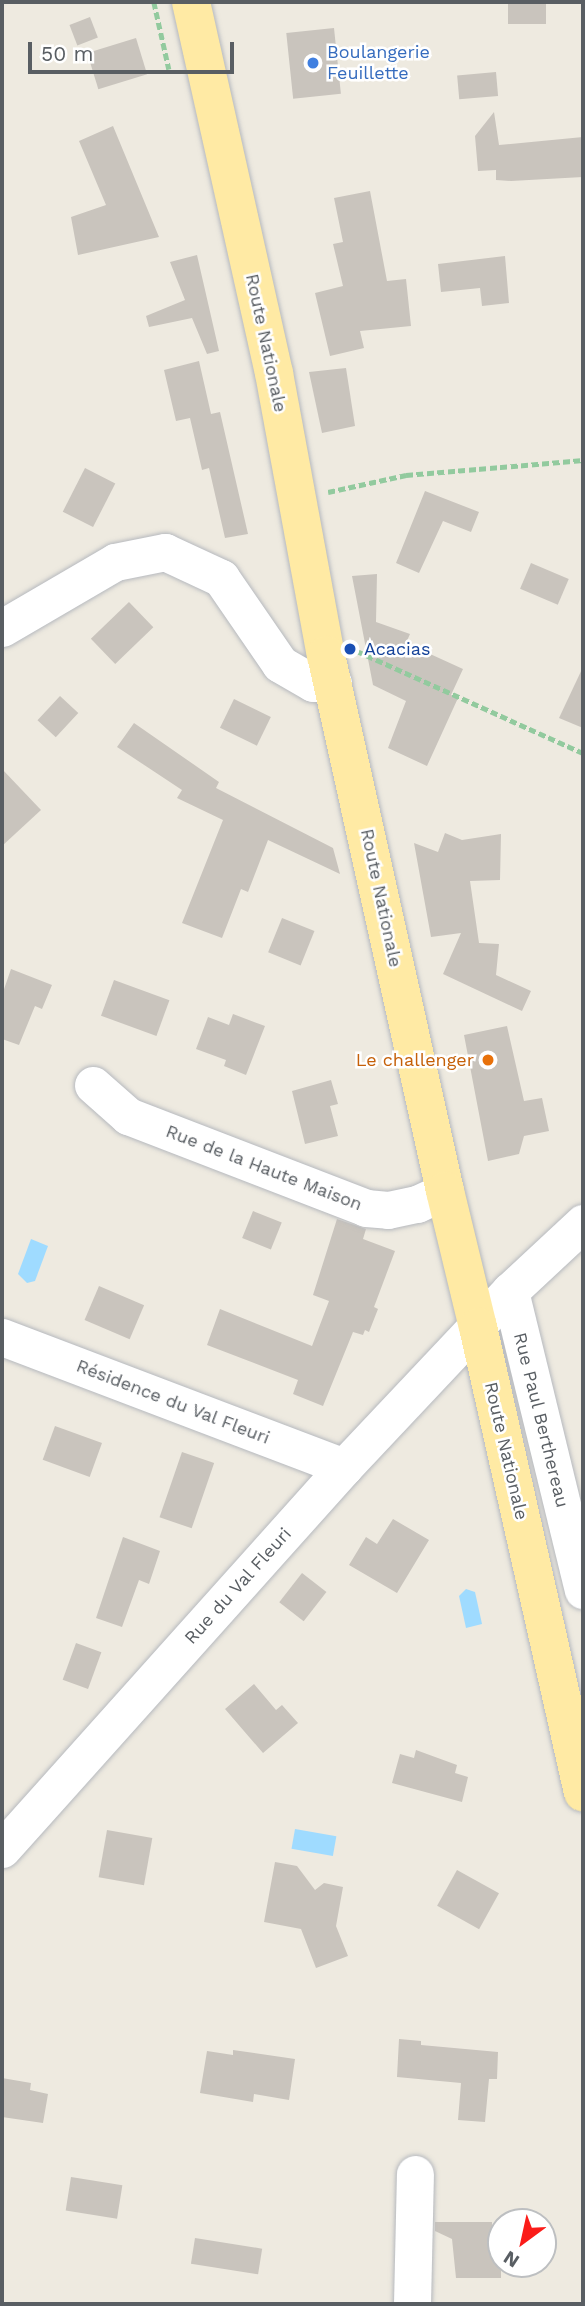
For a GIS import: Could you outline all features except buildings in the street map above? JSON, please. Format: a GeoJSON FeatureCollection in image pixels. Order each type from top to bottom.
{"type":"FeatureCollection","features":[{"type":"Feature","properties":{"kind":"main road","name":"Route Nationale"},"geometry":{"type":"LineString","coordinates":[[191,2],[274,373],[320,624],[444,1191],[478,1327],[583,1792]]}},
{"type":"Feature","properties":{"kind":"street"},"geometry":{"type":"LineString","coordinates":[[3,623],[115,562],[165,552],[221,578],[280,664],[313,683],[333,683]]}},
{"type":"Feature","properties":{"kind":"street","name":"Rue de la Haute Maison"},"geometry":{"type":"LineString","coordinates":[[93,1085],[128,1116],[366,1208],[397,1208],[417,1204],[444,1191]]}},
{"type":"Feature","properties":{"kind":"street","name":"Rue du Val Fleuri"},"geometry":{"type":"LineString","coordinates":[[2,1849],[344,1467],[510,1291],[583,1223]]}},
{"type":"Feature","properties":{"kind":"street","name":"Rue Paul Berthereau"},"geometry":{"type":"LineString","coordinates":[[510,1291],[583,1590]]}},
{"type":"Feature","properties":{"kind":"street","name":"Résidence du Val Fleuri"},"geometry":{"type":"LineString","coordinates":[[2,1337],[344,1467]]}},
{"type":"Feature","properties":{"kind":"street"},"geometry":{"type":"LineString","coordinates":[[412,2304],[415,2174]]}},
{"type":"Feature","properties":{"kind":"path"},"geometry":{"type":"LineString","coordinates":[[321,493],[406,475],[583,460]]}},
{"type":"Feature","properties":{"kind":"path"},"geometry":{"type":"LineString","coordinates":[[320,624],[340,644],[583,753]]}},
{"type":"Feature","properties":{"kind":"water"},"geometry":{"type":"Polygon","coordinates":[[[31,1239],[48,1246],[35,1281],[27,1283],[18,1274],[31,1239]]]}},
{"type":"Feature","properties":{"kind":"water"},"geometry":{"type":"Polygon","coordinates":[[[466,1589],[475,1592],[482,1624],[466,1628],[459,1596],[466,1589]]]}},
{"type":"Feature","properties":{"kind":"water"},"geometry":{"type":"Polygon","coordinates":[[[295,1829],[336,1836],[333,1856],[292,1849],[295,1829]]]}},
{"type":"Feature","properties":{"kind":"place","name":"Boulangerie Feuillette"},"geometry":{"type":"Point","coordinates":[313,63]}},
{"type":"Feature","properties":{"kind":"place","name":"Acacias"},"geometry":{"type":"Point","coordinates":[350,649]}},
{"type":"Feature","properties":{"kind":"place","name":"Le challenger"},"geometry":{"type":"Point","coordinates":[488,1060]}}]}
